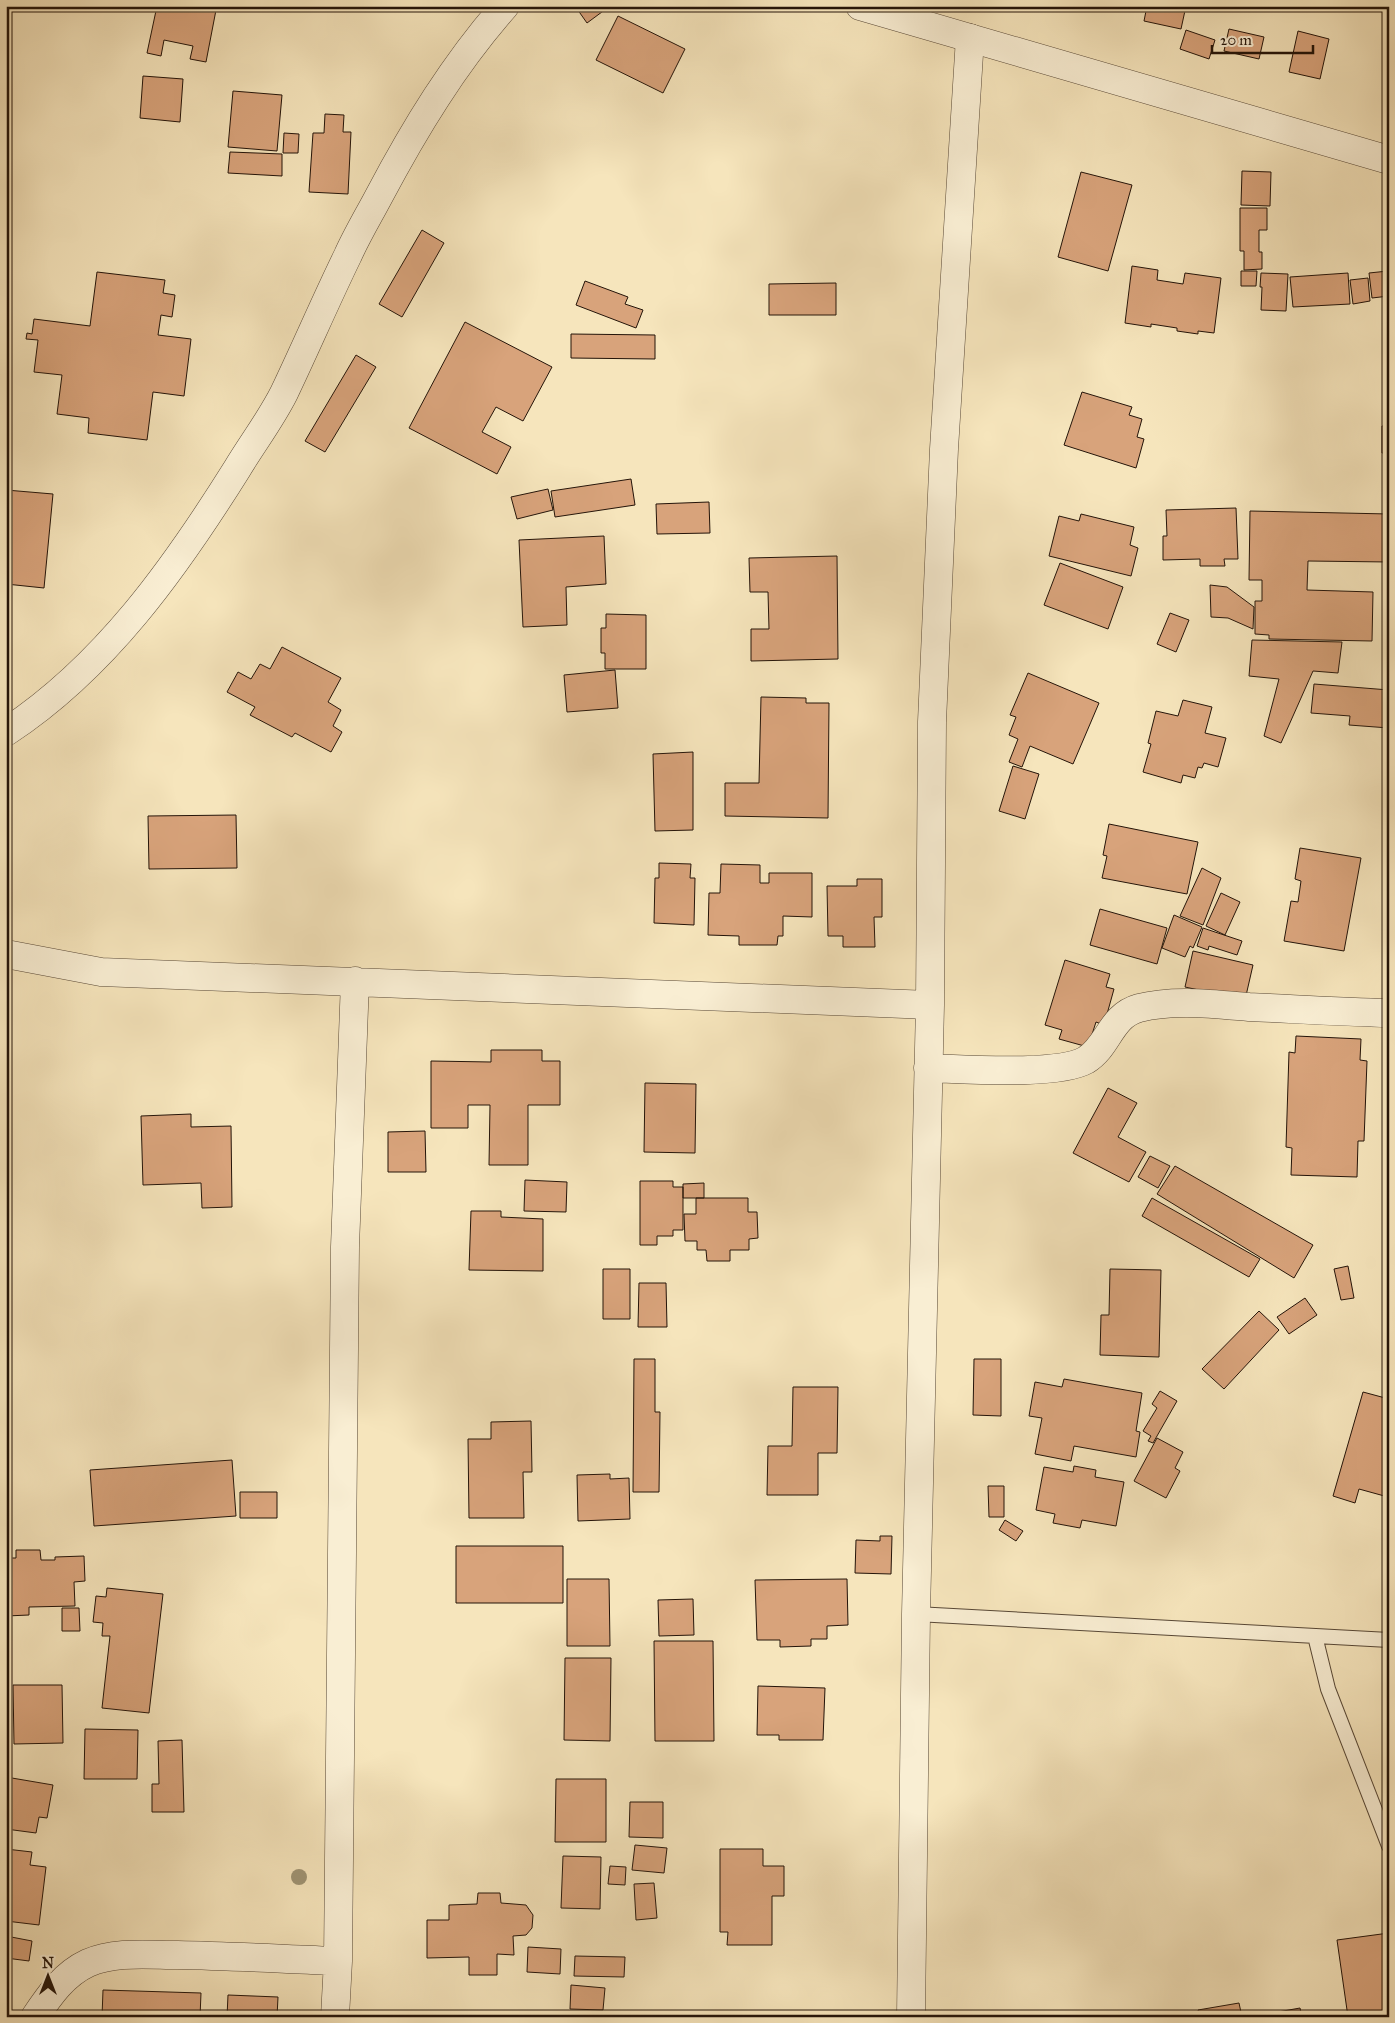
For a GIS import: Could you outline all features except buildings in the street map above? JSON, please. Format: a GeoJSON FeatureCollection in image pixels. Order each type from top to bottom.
{"type":"FeatureCollection","features":[{"type":"Feature","properties":{"kind":"street"},"geometry":{"type":"LineString","coordinates":[[6,732],[66,687],[117,635],[144,603],[210,510],[282,395],[349,252],[399,158],[443,85],[480,35],[505,6]]}},
{"type":"Feature","properties":{"kind":"street"},"geometry":{"type":"LineString","coordinates":[[860,6],[1389,160]]}},
{"type":"Feature","properties":{"kind":"street"},"geometry":{"type":"LineString","coordinates":[[911,2017],[916,1614],[930,1005],[932,722],[943,468],[970,38]]}},
{"type":"Feature","properties":{"kind":"street"},"geometry":{"type":"LineString","coordinates":[[6,954],[101,972],[930,1005]]}},
{"type":"Feature","properties":{"kind":"street"},"geometry":{"type":"LineString","coordinates":[[335,2017],[338,1961],[345,1248],[355,981]]}},
{"type":"Feature","properties":{"kind":"street"},"geometry":{"type":"LineString","coordinates":[[928,1068],[1067,1067],[1087,1059],[1102,1044],[1123,1015],[1139,1008],[1166,1004],[1208,1004],[1389,1013]]}},
{"type":"Feature","properties":{"kind":"street"},"geometry":{"type":"LineString","coordinates":[[35,2017],[52,1993],[69,1975],[88,1964],[109,1957],[145,1955],[218,1956],[338,1961]]}},
{"type":"Feature","properties":{"kind":"lane"},"geometry":{"type":"LineString","coordinates":[[916,1614],[1389,1640]]}},
{"type":"Feature","properties":{"kind":"lane"},"geometry":{"type":"LineString","coordinates":[[1315,1636],[1328,1689],[1389,1846]]}}]}
